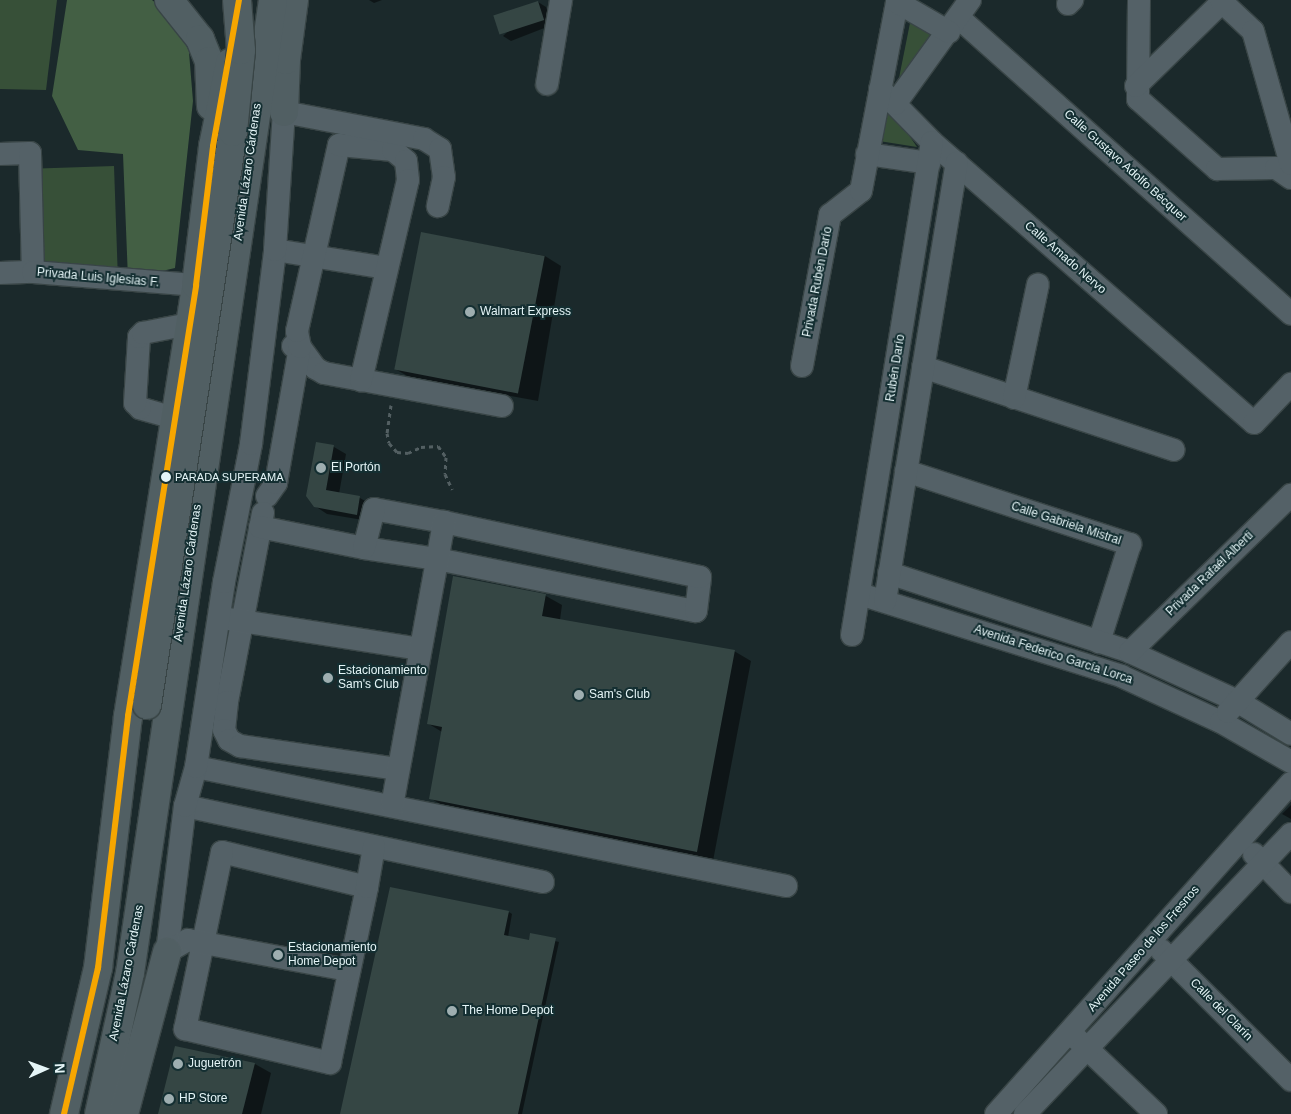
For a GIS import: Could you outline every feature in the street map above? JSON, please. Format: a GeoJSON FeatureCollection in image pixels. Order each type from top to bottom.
{"type":"FeatureCollection","features":[{"type":"Feature","properties":{"kind":"highway"},"geometry":{"type":"LineString","coordinates":[[169,0],[200,39],[209,62],[213,146]]}},
{"type":"Feature","properties":{"kind":"highway"},"geometry":{"type":"LineString","coordinates":[[64,1114],[98,968],[128,716],[196,285],[213,146],[238,0]]}},
{"type":"Feature","properties":{"kind":"highway"},"geometry":{"type":"LineString","coordinates":[[146,867],[147,705],[233,132],[241,50],[238,0]]}},
{"type":"Feature","properties":{"kind":"highway","name":"Avenida Lázaro Cárdenas"},"geometry":{"type":"LineString","coordinates":[[99,1114],[130,973],[273,0]]}},
{"type":"Feature","properties":{"kind":"highway"},"geometry":{"type":"LineString","coordinates":[[284,112],[286,60],[294,0]]}},
{"type":"Feature","properties":{"kind":"highway"},"geometry":{"type":"LineString","coordinates":[[124,1114],[186,944]]}},
{"type":"Feature","properties":{"kind":"street"},"geometry":{"type":"LineString","coordinates":[[547,84],[561,0]]}},
{"type":"Feature","properties":{"kind":"street"},"geometry":{"type":"LineString","coordinates":[[1140,0],[1136,86],[1138,99],[1217,169],[1276,168],[1291,178]]}},
{"type":"Feature","properties":{"kind":"street"},"geometry":{"type":"LineString","coordinates":[[888,96],[959,17],[897,2],[888,96],[867,154],[930,152]]}},
{"type":"Feature","properties":{"kind":"street"},"geometry":{"type":"LineString","coordinates":[[1136,86],[1222,2],[1253,31],[1291,164]]}},
{"type":"Feature","properties":{"kind":"street","name":"Calle Gustavo Adolfo Bécquer"},"geometry":{"type":"LineString","coordinates":[[959,17],[1291,314]]}},
{"type":"Feature","properties":{"kind":"street","name":"Calle Amado Nervo"},"geometry":{"type":"LineString","coordinates":[[888,96],[930,152],[957,163],[1254,423],[1291,384]]}},
{"type":"Feature","properties":{"kind":"street"},"geometry":{"type":"LineString","coordinates":[[186,944],[174,919],[185,806],[196,767],[220,617],[251,444],[275,250],[284,112],[424,139],[440,149],[444,177],[438,206]]}},
{"type":"Feature","properties":{"kind":"street"},"geometry":{"type":"LineString","coordinates":[[361,381],[408,180],[406,161],[393,150],[339,146],[295,344],[276,483],[267,496],[260,527],[227,702],[224,730],[229,740],[240,746],[398,769]]}},
{"type":"Feature","properties":{"kind":"street","name":"Rubén Darío"},"geometry":{"type":"LineString","coordinates":[[852,635],[930,152]]}},
{"type":"Feature","properties":{"kind":"street"},"geometry":{"type":"LineString","coordinates":[[0,154],[30,153],[34,272]]}},
{"type":"Feature","properties":{"kind":"street","name":"Privada Rubén Darío"},"geometry":{"type":"LineString","coordinates":[[802,366],[830,215],[861,191],[867,154]]}},
{"type":"Feature","properties":{"kind":"street"},"geometry":{"type":"LineString","coordinates":[[885,601],[957,163]]}},
{"type":"Feature","properties":{"kind":"street"},"geometry":{"type":"LineString","coordinates":[[275,250],[386,268]]}},
{"type":"Feature","properties":{"kind":"street","name":"Privada Luis Iglesias F."},"geometry":{"type":"LineString","coordinates":[[0,273],[34,272],[196,285]]}},
{"type":"Feature","properties":{"kind":"street"},"geometry":{"type":"LineString","coordinates":[[1014,398],[1038,284]]}},
{"type":"Feature","properties":{"kind":"street"},"geometry":{"type":"LineString","coordinates":[[174,418],[140,408],[135,403],[139,337],[144,333],[189,324]]}},
{"type":"Feature","properties":{"kind":"street"},"geometry":{"type":"LineString","coordinates":[[295,344],[315,368],[324,372],[361,381],[502,406]]}},
{"type":"Feature","properties":{"kind":"street"},"geometry":{"type":"LineString","coordinates":[[923,367],[1174,450]]}},
{"type":"Feature","properties":{"kind":"street","name":"Calle Gabriela Mistral"},"geometry":{"type":"LineString","coordinates":[[906,471],[1130,544],[1099,642]]}},
{"type":"Feature","properties":{"kind":"street","name":"Privada Rafaél Alberti"},"geometry":{"type":"LineString","coordinates":[[1130,652],[1291,495]]}},
{"type":"Feature","properties":{"kind":"street"},"geometry":{"type":"LineString","coordinates":[[260,527],[364,548],[437,559],[696,612],[700,576],[444,522],[374,509],[364,548]]}},
{"type":"Feature","properties":{"kind":"street"},"geometry":{"type":"LineString","coordinates":[[392,806],[444,522]]}},
{"type":"Feature","properties":{"kind":"street","name":"Avenida Federico García Lorca"},"geometry":{"type":"LineString","coordinates":[[889,573],[1130,652],[1237,701],[1291,734]]}},
{"type":"Feature","properties":{"kind":"street","name":"Avenida Federico García Lorca"},"geometry":{"type":"LineString","coordinates":[[860,594],[1121,676],[1221,722],[1291,762]]}},
{"type":"Feature","properties":{"kind":"street"},"geometry":{"type":"LineString","coordinates":[[220,617],[420,649]]}},
{"type":"Feature","properties":{"kind":"street"},"geometry":{"type":"LineString","coordinates":[[1221,722],[1237,701],[1291,642]]}},
{"type":"Feature","properties":{"kind":"street"},"geometry":{"type":"LineString","coordinates":[[196,767],[786,886]]}},
{"type":"Feature","properties":{"kind":"street","name":"Avenida Paseo de los Fresnos"},"geometry":{"type":"LineString","coordinates":[[996,1114],[1071,1033],[1150,940],[1241,841],[1291,783]]}},
{"type":"Feature","properties":{"kind":"street"},"geometry":{"type":"LineString","coordinates":[[185,806],[543,882]]}},
{"type":"Feature","properties":{"kind":"street"},"geometry":{"type":"LineString","coordinates":[[1258,822],[1288,844]]}},
{"type":"Feature","properties":{"kind":"street"},"geometry":{"type":"LineString","coordinates":[[1241,841],[1291,892]]}},
{"type":"Feature","properties":{"kind":"street","name":"Avenida Paseo de los Fresnos"},"geometry":{"type":"LineString","coordinates":[[1025,1114],[1170,960],[1264,865],[1288,844]]}},
{"type":"Feature","properties":{"kind":"street"},"geometry":{"type":"LineString","coordinates":[[367,887],[222,852],[186,944],[185,1029],[330,1063],[367,887],[374,847]]}},
{"type":"Feature","properties":{"kind":"street","name":"Calle del Clarín"},"geometry":{"type":"LineString","coordinates":[[1150,940],[1291,1080]]}},
{"type":"Feature","properties":{"kind":"street"},"geometry":{"type":"LineString","coordinates":[[186,944],[349,970]]}},
{"type":"Feature","properties":{"kind":"street"},"geometry":{"type":"LineString","coordinates":[[1071,1033],[1156,1114]]}},
{"type":"Feature","properties":{"kind":"path"},"geometry":{"type":"LineString","coordinates":[[395,387],[387,433],[389,444],[397,452],[408,453],[421,447],[438,446],[446,457],[445,474],[452,489]]}},
{"type":"Feature","properties":{"kind":"green space"},"geometry":{"type":"Polygon","coordinates":[[[0,0],[57,0],[46,90],[0,89],[0,0]]]}},
{"type":"Feature","properties":{"kind":"green space"},"geometry":{"type":"Polygon","coordinates":[[[67,0],[152,0],[187,28],[193,101],[175,268],[128,279],[123,154],[78,150],[52,96],[67,0]]]}},
{"type":"Feature","properties":{"kind":"green space"},"geometry":{"type":"Polygon","coordinates":[[[912,13],[941,33],[906,85],[899,78],[912,13]]]}},
{"type":"Feature","properties":{"kind":"green space"},"geometry":{"type":"Polygon","coordinates":[[[888,104],[917,147],[879,141],[888,104]]]}},
{"type":"Feature","properties":{"kind":"green space"},"geometry":{"type":"Polygon","coordinates":[[[114,166],[118,271],[43,274],[39,169],[114,166]]]}},
{"type":"Feature","properties":{"kind":"building"},"geometry":{"type":"Polygon","coordinates":[[[538,1],[544,20],[499,35],[493,16],[538,1]]]}},
{"type":"Feature","properties":{"kind":"building","name":"Walmart Express"},"geometry":{"type":"Polygon","coordinates":[[[421,232],[545,256],[518,393],[394,369],[421,232]]]}},
{"type":"Feature","properties":{"kind":"building","name":"El Portón"},"geometry":{"type":"Polygon","coordinates":[[[316,442],[334,445],[326,490],[360,496],[357,515],[314,507],[306,496],[316,442]]]}},
{"type":"Feature","properties":{"kind":"building","name":"Sam's Club"},"geometry":{"type":"Polygon","coordinates":[[[453,576],[546,594],[542,616],[735,650],[697,852],[429,799],[442,727],[427,724],[453,576]]]}},
{"type":"Feature","properties":{"kind":"building","name":"The Home Depot"},"geometry":{"type":"Polygon","coordinates":[[[390,887],[509,911],[504,935],[529,940],[530,933],[556,938],[518,1114],[340,1114],[390,887]]]}},
{"type":"Feature","properties":{"kind":"building"},"geometry":{"type":"Polygon","coordinates":[[[175,1046],[255,1063],[242,1114],[158,1114],[175,1046]]]}},
{"type":"Feature","properties":{"kind":"transit line"},"geometry":{"type":"LineString","coordinates":[[64,1114],[98,968],[128,716],[196,285],[213,146],[239,0]]}},
{"type":"Feature","properties":{"kind":"place","name":"Walmart Express"},"geometry":{"type":"Point","coordinates":[470,312]}},
{"type":"Feature","properties":{"kind":"place","name":"El Portón"},"geometry":{"type":"Point","coordinates":[321,468]}},
{"type":"Feature","properties":{"kind":"place","name":"PARADA SUPERAMA"},"geometry":{"type":"Point","coordinates":[166,477]}},
{"type":"Feature","properties":{"kind":"place","name":"Estacionamiento Sam's Club"},"geometry":{"type":"Point","coordinates":[328,678]}},
{"type":"Feature","properties":{"kind":"place","name":"Sam's Club"},"geometry":{"type":"Point","coordinates":[579,695]}},
{"type":"Feature","properties":{"kind":"place","name":"Estacionamiento Home Depot"},"geometry":{"type":"Point","coordinates":[278,955]}},
{"type":"Feature","properties":{"kind":"place","name":"The Home Depot"},"geometry":{"type":"Point","coordinates":[452,1011]}},
{"type":"Feature","properties":{"kind":"place","name":"Juguetrón"},"geometry":{"type":"Point","coordinates":[178,1064]}},
{"type":"Feature","properties":{"kind":"place","name":"HP Store"},"geometry":{"type":"Point","coordinates":[169,1099]}}]}
